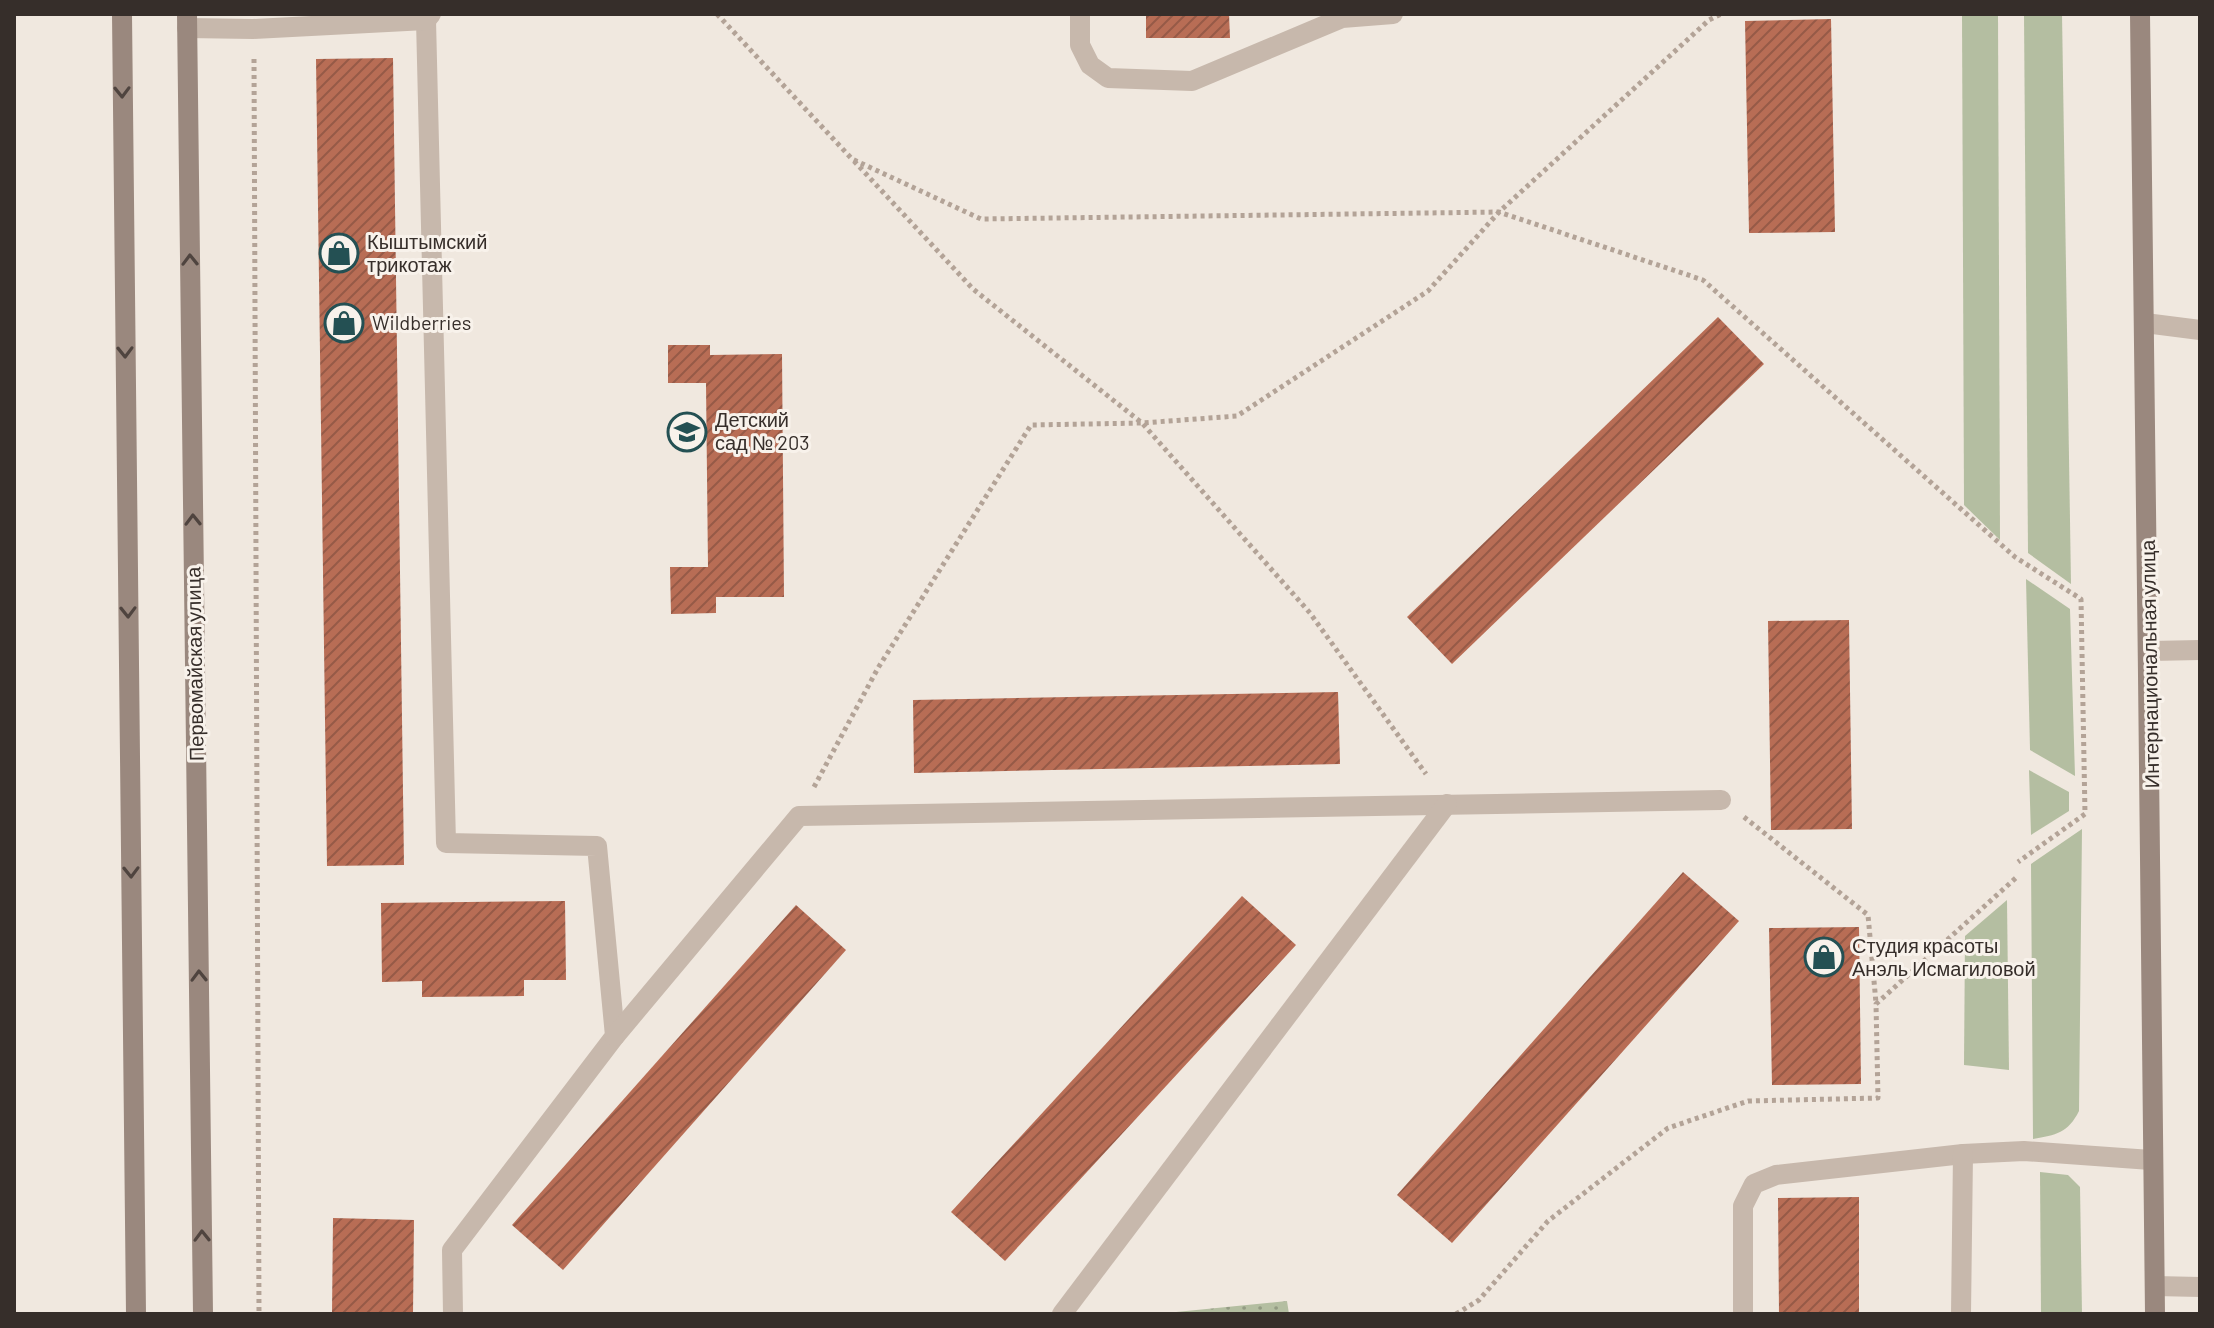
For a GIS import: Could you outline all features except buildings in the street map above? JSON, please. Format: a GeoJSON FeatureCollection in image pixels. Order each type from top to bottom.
{"type":"FeatureCollection","features":[{"type":"Feature","properties":{"kind":"main road"},"geometry":{"type":"LineString","coordinates":[[122,14],[136,1314]]}},
{"type":"Feature","properties":{"kind":"main road","name":"Интернациональная улица"},"geometry":{"type":"LineString","coordinates":[[2140,14],[2151,651],[2151,1160],[2155,1314]]}},
{"type":"Feature","properties":{"kind":"main road","name":"Первомайская улица"},"geometry":{"type":"LineString","coordinates":[[187,21],[203,1314]]}},
{"type":"Feature","properties":{"kind":"lane"},"geometry":{"type":"LineString","coordinates":[[1080,14],[1080,45],[1090,65],[1108,78],[1192,81],[1342,18],[1393,14]]}},
{"type":"Feature","properties":{"kind":"lane"},"geometry":{"type":"LineString","coordinates":[[187,21],[253,29],[428,17],[446,843],[597,846],[615,1036]]}},
{"type":"Feature","properties":{"kind":"lane"},"geometry":{"type":"LineString","coordinates":[[2145,323],[2200,330]]}},
{"type":"Feature","properties":{"kind":"lane"},"geometry":{"type":"LineString","coordinates":[[2151,651],[2200,650]]}},
{"type":"Feature","properties":{"kind":"lane"},"geometry":{"type":"LineString","coordinates":[[453,1314],[452,1250],[615,1036],[799,816],[1721,800]]}},
{"type":"Feature","properties":{"kind":"lane"},"geometry":{"type":"LineString","coordinates":[[1062,1314],[1447,804]]}},
{"type":"Feature","properties":{"kind":"lane"},"geometry":{"type":"LineString","coordinates":[[1743,1314],[1743,1206],[1754,1184],[1776,1175],[1963,1154],[2024,1151],[2151,1160]]}},
{"type":"Feature","properties":{"kind":"lane"},"geometry":{"type":"LineString","coordinates":[[1961,1314],[1963,1154]]}},
{"type":"Feature","properties":{"kind":"lane"},"geometry":{"type":"LineString","coordinates":[[2155,1286],[2200,1287]]}},
{"type":"Feature","properties":{"kind":"path"},"geometry":{"type":"LineString","coordinates":[[717,14],[973,289],[1142,423],[1310,613],[1447,804]]}},
{"type":"Feature","properties":{"kind":"path"},"geometry":{"type":"LineString","coordinates":[[799,816],[878,668],[1031,425],[1142,423],[1237,416],[1428,291],[1499,212],[1709,20],[1721,14]]}},
{"type":"Feature","properties":{"kind":"path"},"geometry":{"type":"LineString","coordinates":[[253,29],[259,1314]]}},
{"type":"Feature","properties":{"kind":"path"},"geometry":{"type":"LineString","coordinates":[[852,159],[981,219],[1499,212],[1703,280],[2015,557],[2081,599],[2085,814],[2018,862]]}},
{"type":"Feature","properties":{"kind":"path"},"geometry":{"type":"LineString","coordinates":[[1456,1314],[1479,1300],[1548,1221],[1668,1128],[1748,1101],[1878,1098],[1876,1004],[1868,915],[1721,800]]}},
{"type":"Feature","properties":{"kind":"path"},"geometry":{"type":"LineString","coordinates":[[1876,1004],[2018,876]]}},
{"type":"Feature","properties":{"kind":"green space"},"geometry":{"type":"Polygon","coordinates":[[[1962,14],[1998,14],[2000,540],[1964,505],[1962,14]]]}},
{"type":"Feature","properties":{"kind":"green space"},"geometry":{"type":"Polygon","coordinates":[[[2024,14],[2062,14],[2071,584],[2028,553],[2024,14]]]}},
{"type":"Feature","properties":{"kind":"green space"},"geometry":{"type":"Polygon","coordinates":[[[2026,579],[2070,609],[2075,776],[2030,750],[2026,579]]]}},
{"type":"Feature","properties":{"kind":"green space"},"geometry":{"type":"Polygon","coordinates":[[[2029,770],[2069,792],[2069,811],[2031,835],[2029,770]]]}},
{"type":"Feature","properties":{"kind":"green space"},"geometry":{"type":"Polygon","coordinates":[[[2082,829],[2079,1111],[2060,1132],[2033,1139],[2031,864],[2082,829]]]}},
{"type":"Feature","properties":{"kind":"green space"},"geometry":{"type":"Polygon","coordinates":[[[2007,900],[2009,1070],[1964,1065],[1965,936],[2007,900]]]}},
{"type":"Feature","properties":{"kind":"green space"},"geometry":{"type":"Polygon","coordinates":[[[2040,1172],[2068,1175],[2080,1187],[2082,1314],[2041,1314],[2040,1172]]]}},
{"type":"Feature","properties":{"kind":"green space"},"geometry":{"type":"Polygon","coordinates":[[[1287,1301],[1289,1314],[1166,1313],[1287,1301]]]}},
{"type":"Feature","properties":{"kind":"place","name":"Кыштымский трикотаж"},"geometry":{"type":"Point","coordinates":[339,253]}},
{"type":"Feature","properties":{"kind":"place","name":"Wildberries"},"geometry":{"type":"Point","coordinates":[344,323]}},
{"type":"Feature","properties":{"kind":"place","name":"Детский сад № 203"},"geometry":{"type":"Point","coordinates":[687,432]}},
{"type":"Feature","properties":{"kind":"place","name":"Студия красоты Анэль Исмагиловой"},"geometry":{"type":"Point","coordinates":[1824,957]}}]}
